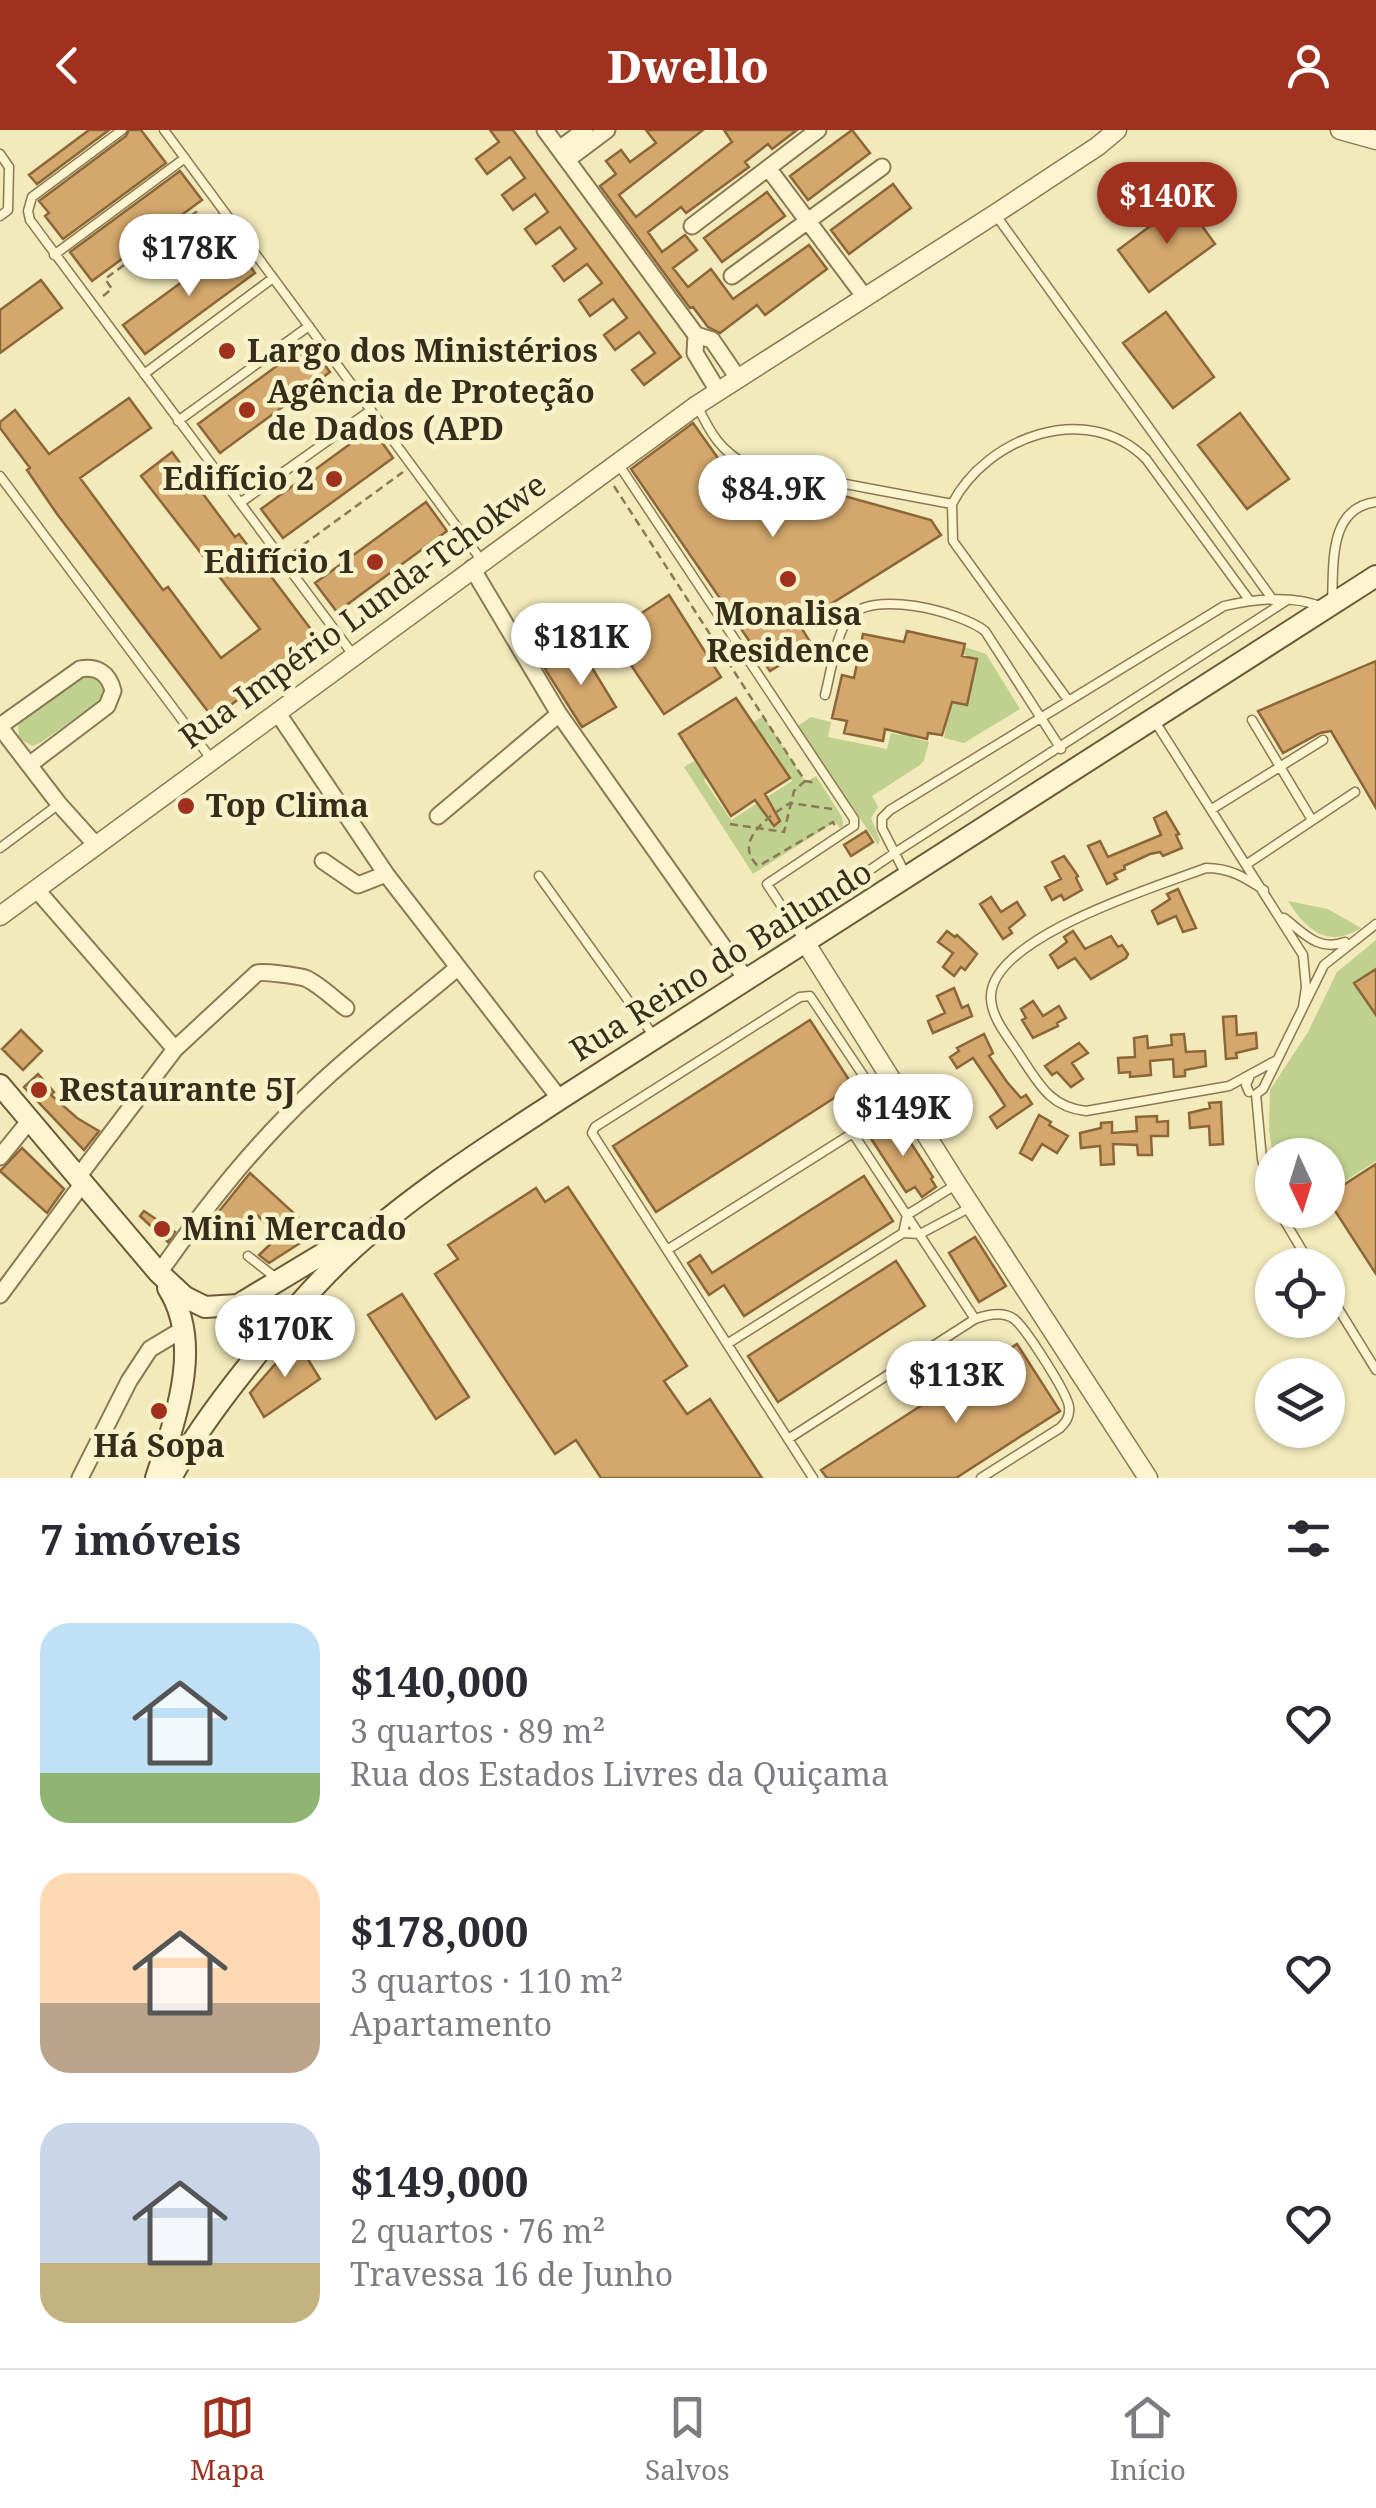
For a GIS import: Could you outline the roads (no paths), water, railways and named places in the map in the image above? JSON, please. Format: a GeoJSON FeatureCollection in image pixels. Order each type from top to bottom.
{"type":"FeatureCollection","features":[{"type":"Feature","properties":{"kind":"main road","name":"Rua Reino do Bailundo"},"geometry":{"type":"LineString","coordinates":[[171,1478],[219,1402],[318,1284],[345,1256],[480,1152],[800,942],[907,879],[1376,576]]}},
{"type":"Feature","properties":{"kind":"main road"},"geometry":{"type":"LineString","coordinates":[[0,1085],[160,1273],[205,1308],[238,1305]]}},
{"type":"Feature","properties":{"kind":"main road"},"geometry":{"type":"LineString","coordinates":[[185,1328],[238,1305],[325,1254],[480,1152]]}},
{"type":"Feature","properties":{"kind":"main road"},"geometry":{"type":"LineString","coordinates":[[156,1478],[175,1416],[185,1351],[185,1328],[178,1303],[160,1273]]}},
{"type":"Feature","properties":{"kind":"street"},"geometry":{"type":"LineString","coordinates":[[545,130],[696,336],[712,340],[738,378]]}},
{"type":"Feature","properties":{"kind":"street"},"geometry":{"type":"LineString","coordinates":[[563,155],[584,130]]}},
{"type":"Feature","properties":{"kind":"street"},"geometry":{"type":"LineString","coordinates":[[563,155],[608,130]]}},
{"type":"Feature","properties":{"kind":"street"},"geometry":{"type":"LineString","coordinates":[[692,226],[818,130]]}},
{"type":"Feature","properties":{"kind":"street","name":"Rua Império Lunda-Tchokwe"},"geometry":{"type":"LineString","coordinates":[[0,916],[696,405],[1120,130]]}},
{"type":"Feature","properties":{"kind":"street"},"geometry":{"type":"LineString","coordinates":[[1340,130],[1376,140]]}},
{"type":"Feature","properties":{"kind":"street"},"geometry":{"type":"LineString","coordinates":[[732,276],[882,167]]}},
{"type":"Feature","properties":{"kind":"street"},"geometry":{"type":"LineString","coordinates":[[768,168],[864,296]]}},
{"type":"Feature","properties":{"kind":"street"},"geometry":{"type":"LineString","coordinates":[[696,336],[695,353],[718,391]]}},
{"type":"Feature","properties":{"kind":"street"},"geometry":{"type":"LineString","coordinates":[[477,565],[559,714],[746,979]]}},
{"type":"Feature","properties":{"kind":"street"},"geometry":{"type":"LineString","coordinates":[[29,766],[108,706],[113,691],[107,676],[94,668],[80,669],[0,726],[29,766],[59,804],[96,845]]}},
{"type":"Feature","properties":{"kind":"street"},"geometry":{"type":"LineString","coordinates":[[277,712],[386,874],[560,1099]]}},
{"type":"Feature","properties":{"kind":"street"},"geometry":{"type":"LineString","coordinates":[[438,816],[559,714]]}},
{"type":"Feature","properties":{"kind":"street"},"geometry":{"type":"LineString","coordinates":[[323,861],[358,885],[386,874]]}},
{"type":"Feature","properties":{"kind":"street"},"geometry":{"type":"LineString","coordinates":[[36,889],[174,1050]]}},
{"type":"Feature","properties":{"kind":"street"},"geometry":{"type":"LineString","coordinates":[[800,942],[1148,1478]]}},
{"type":"Feature","properties":{"kind":"street"},"geometry":{"type":"LineString","coordinates":[[160,1273],[206,1206],[274,1128],[316,1087],[456,969]]}},
{"type":"Feature","properties":{"kind":"street"},"geometry":{"type":"LineString","coordinates":[[0,1294],[174,1050],[262,971],[304,978],[346,1008]]}},
{"type":"Feature","properties":{"kind":"street"},"geometry":{"type":"LineString","coordinates":[[0,1158],[30,1120]]}},
{"type":"Feature","properties":{"kind":"street"},"geometry":{"type":"LineString","coordinates":[[80,1478],[129,1380],[150,1349],[185,1328]]}},
{"type":"Feature","properties":{"kind":"lane"},"geometry":{"type":"LineString","coordinates":[[122,130],[28,202],[30,220],[354,656]]}},
{"type":"Feature","properties":{"kind":"lane"},"geometry":{"type":"LineString","coordinates":[[164,130],[371,410],[477,565]]}},
{"type":"Feature","properties":{"kind":"lane"},"geometry":{"type":"LineString","coordinates":[[0,154],[9,167],[8,210],[0,216]]}},
{"type":"Feature","properties":{"kind":"lane"},"geometry":{"type":"LineString","coordinates":[[54,254],[184,158]]}},
{"type":"Feature","properties":{"kind":"lane"},"geometry":{"type":"LineString","coordinates":[[995,214],[1273,600]]}},
{"type":"Feature","properties":{"kind":"lane"},"geometry":{"type":"LineString","coordinates":[[144,374],[273,278]]}},
{"type":"Feature","properties":{"kind":"lane"},"geometry":{"type":"LineString","coordinates":[[178,421],[309,326]]}},
{"type":"Feature","properties":{"kind":"lane"},"geometry":{"type":"LineString","coordinates":[[696,405],[724,451],[749,466],[952,504]]}},
{"type":"Feature","properties":{"kind":"lane"},"geometry":{"type":"LineString","coordinates":[[240,503],[371,410]]}},
{"type":"Feature","properties":{"kind":"lane"},"geometry":{"type":"LineString","coordinates":[[1068,700],[953,541],[952,504],[959,490],[984,462],[1028,436],[1070,428],[1111,438],[1146,459],[1250,601]]}},
{"type":"Feature","properties":{"kind":"lane"},"geometry":{"type":"LineString","coordinates":[[610,466],[854,820],[854,826],[767,884],[800,942]]}},
{"type":"Feature","properties":{"kind":"lane"},"geometry":{"type":"LineString","coordinates":[[0,476],[212,760]]}},
{"type":"Feature","properties":{"kind":"lane"},"geometry":{"type":"LineString","coordinates":[[907,879],[882,828],[886,813],[1224,606],[1286,600],[1329,606],[1335,538],[1340,526],[1365,504],[1376,502]]}},
{"type":"Feature","properties":{"kind":"lane"},"geometry":{"type":"LineString","coordinates":[[800,942],[803,916],[1286,600]]}},
{"type":"Feature","properties":{"kind":"lane"},"geometry":{"type":"LineString","coordinates":[[825,694],[847,620],[866,606],[894,603],[976,624],[993,642],[1061,748]]}},
{"type":"Feature","properties":{"kind":"lane"},"geometry":{"type":"LineString","coordinates":[[1154,720],[1304,958],[1315,969],[1376,924]]}},
{"type":"Feature","properties":{"kind":"lane"},"geometry":{"type":"LineString","coordinates":[[1252,720],[1312,820]]}},
{"type":"Feature","properties":{"kind":"lane"},"geometry":{"type":"LineString","coordinates":[[1076,738],[1089,761]]}},
{"type":"Feature","properties":{"kind":"lane"},"geometry":{"type":"LineString","coordinates":[[1212,809],[1324,740]]}},
{"type":"Feature","properties":{"kind":"lane"},"geometry":{"type":"LineString","coordinates":[[1247,864],[1355,792]]}},
{"type":"Feature","properties":{"kind":"lane"},"geometry":{"type":"LineString","coordinates":[[0,848],[59,804]]}},
{"type":"Feature","properties":{"kind":"lane"},"geometry":{"type":"LineString","coordinates":[[1264,890],[1236,872],[1206,868],[1097,908],[1013,956],[994,979],[990,1001],[998,1021],[1048,1096],[1068,1109],[1086,1111],[1230,1086],[1275,1061]]}},
{"type":"Feature","properties":{"kind":"lane"},"geometry":{"type":"LineString","coordinates":[[539,876],[655,1038]]}},
{"type":"Feature","properties":{"kind":"lane"},"geometry":{"type":"LineString","coordinates":[[1256,1091],[1329,955],[1281,916]]}},
{"type":"Feature","properties":{"kind":"lane"},"geometry":{"type":"LineString","coordinates":[[1303,1007],[1307,946],[1336,946],[1354,939]]}},
{"type":"Feature","properties":{"kind":"lane"},"geometry":{"type":"LineString","coordinates":[[667,1250],[875,1119],[876,1096],[814,998],[800,997],[593,1129],[592,1136],[813,1478]]}},
{"type":"Feature","properties":{"kind":"lane"},"geometry":{"type":"LineString","coordinates":[[1250,1077],[1260,1078],[1256,1091],[1260,1138]]}},
{"type":"Feature","properties":{"kind":"lane"},"geometry":{"type":"LineString","coordinates":[[1250,1077],[1246,1088],[1256,1091]]}},
{"type":"Feature","properties":{"kind":"lane"},"geometry":{"type":"LineString","coordinates":[[1230,1086],[1256,1091]]}},
{"type":"Feature","properties":{"kind":"lane"},"geometry":{"type":"LineString","coordinates":[[854,1134],[975,1318]]}},
{"type":"Feature","properties":{"kind":"lane"},"geometry":{"type":"LineString","coordinates":[[903,1233],[907,1215],[957,1184]]}},
{"type":"Feature","properties":{"kind":"lane"},"geometry":{"type":"LineString","coordinates":[[727,1344],[903,1233],[920,1234],[971,1206]]}},
{"type":"Feature","properties":{"kind":"lane"},"geometry":{"type":"LineString","coordinates":[[248,1256],[279,1281]]}},
{"type":"Feature","properties":{"kind":"lane"},"geometry":{"type":"LineString","coordinates":[[788,1440],[975,1318],[1002,1314],[1016,1321],[1069,1404],[1066,1422],[1060,1428],[982,1478]]}},
{"type":"Feature","properties":{"kind":"lane"},"geometry":{"type":"LineString","coordinates":[[1345,1318],[1375,1365]]}},
{"type":"Feature","properties":{"kind":"place","name":"Largo dos Ministérios"},"geometry":{"type":"Point","coordinates":[227,351]}},
{"type":"Feature","properties":{"kind":"place","name":"Agência de Proteção de Dados (APD"},"geometry":{"type":"Point","coordinates":[247,410]}},
{"type":"Feature","properties":{"kind":"place","name":"Edifício 2"},"geometry":{"type":"Point","coordinates":[334,479]}},
{"type":"Feature","properties":{"kind":"place","name":"Edifício 1"},"geometry":{"type":"Point","coordinates":[375,562]}},
{"type":"Feature","properties":{"kind":"place","name":"Monalisa Residence"},"geometry":{"type":"Point","coordinates":[788,579]}},
{"type":"Feature","properties":{"kind":"place","name":"Top Clima"},"geometry":{"type":"Point","coordinates":[186,806]}},
{"type":"Feature","properties":{"kind":"place","name":"Restaurante 5J"},"geometry":{"type":"Point","coordinates":[39,1090]}},
{"type":"Feature","properties":{"kind":"place","name":"Mini Mercado"},"geometry":{"type":"Point","coordinates":[162,1229]}},
{"type":"Feature","properties":{"kind":"place","name":"Há Sopa"},"geometry":{"type":"Point","coordinates":[159,1411]}}]}
